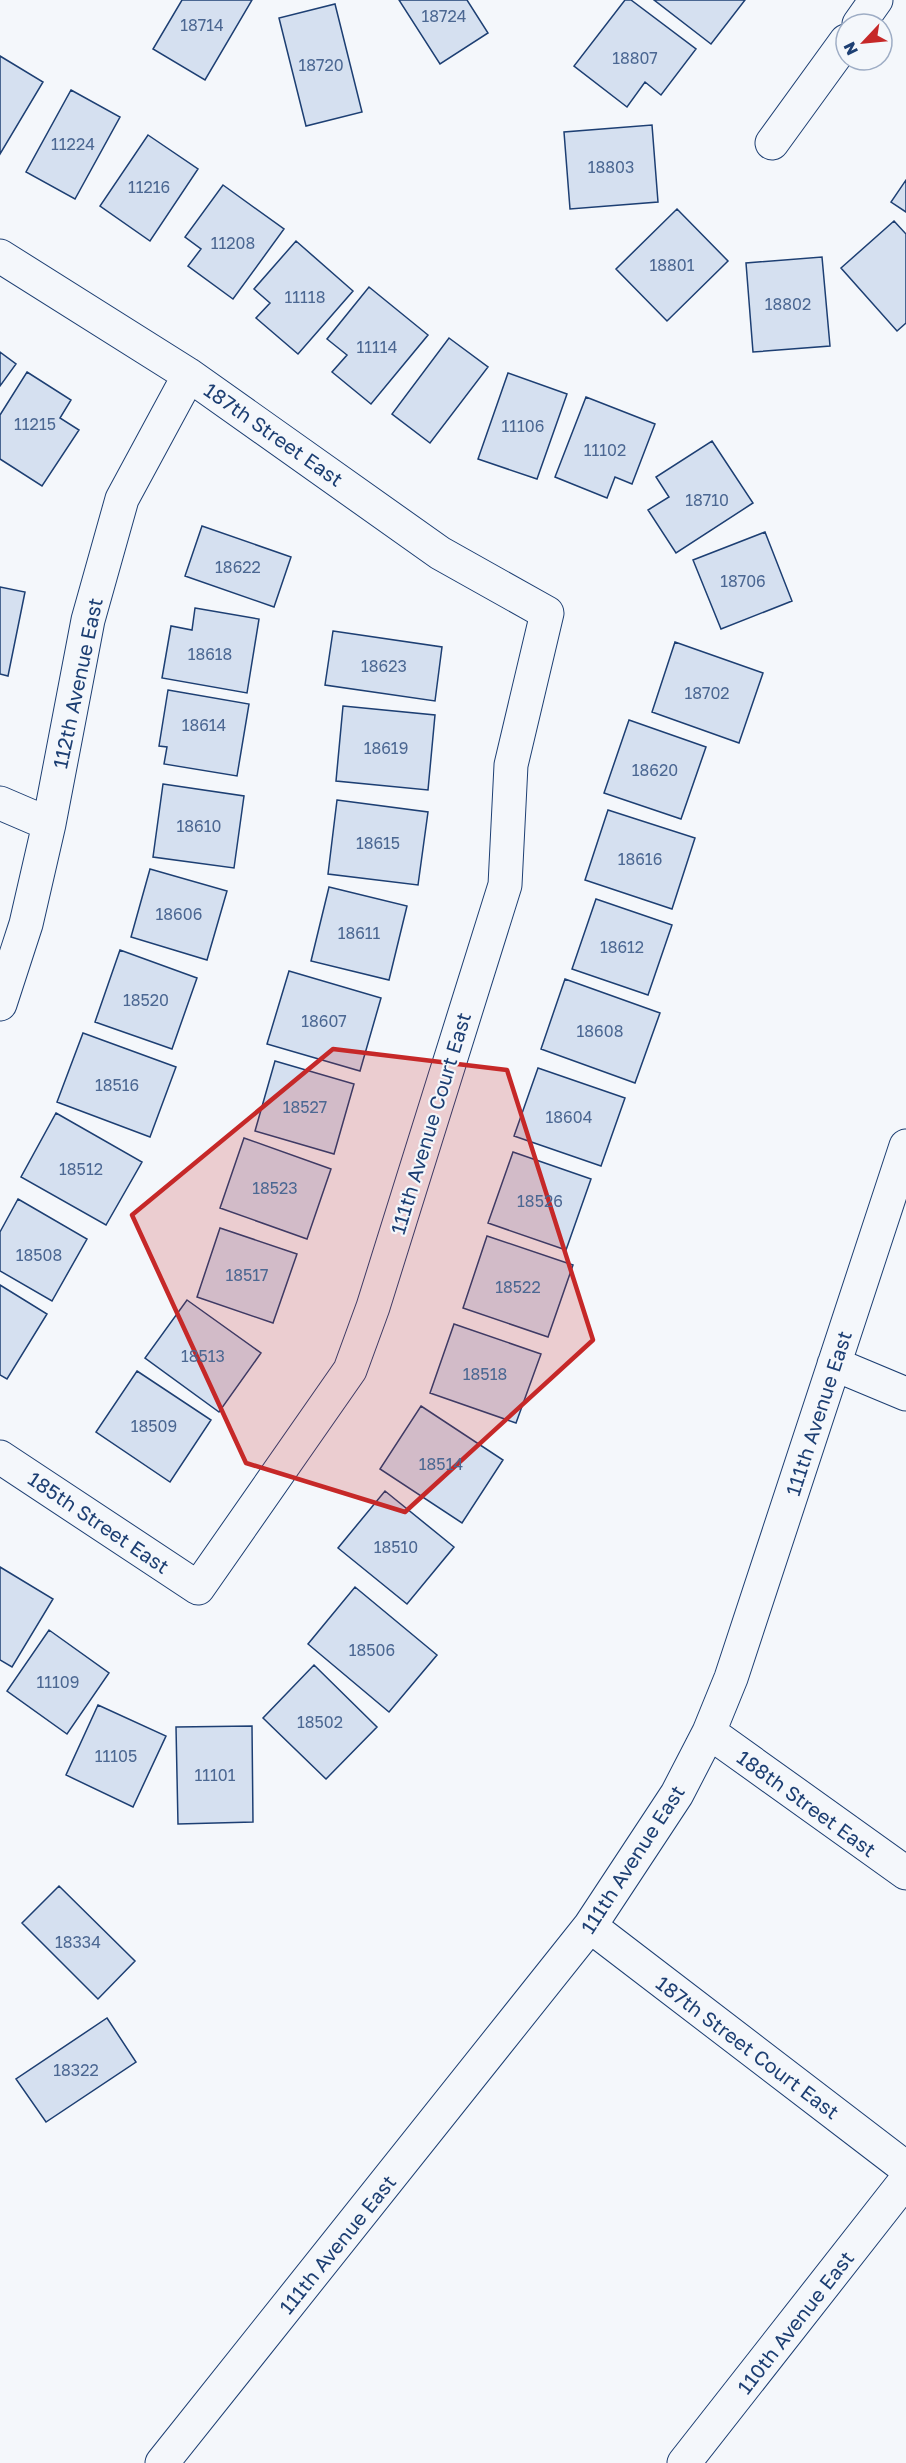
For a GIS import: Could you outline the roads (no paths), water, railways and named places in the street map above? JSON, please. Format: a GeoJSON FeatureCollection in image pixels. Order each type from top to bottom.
{"type":"FeatureCollection","features":[{"type":"Feature","properties":{"kind":"street"},"geometry":{"type":"LineString","coordinates":[[772,143],[834,58]]}},
{"type":"Feature","properties":{"kind":"street","name":"187th Street East"},"geometry":{"type":"LineString","coordinates":[[0,256],[189,375],[440,553],[547,613]]}},
{"type":"Feature","properties":{"kind":"street","name":"112th Avenue East"},"geometry":{"type":"LineString","coordinates":[[0,1004],[27,924],[49,824],[88,620],[122,499],[189,375]]}},
{"type":"Feature","properties":{"kind":"street","name":"111th Avenue Court East"},"geometry":{"type":"LineString","coordinates":[[198,1588],[350,1370],[506,885],[512,765],[547,613]]}},
{"type":"Feature","properties":{"kind":"street"},"geometry":{"type":"LineString","coordinates":[[0,803],[49,824]]}},
{"type":"Feature","properties":{"kind":"street","name":"111th Avenue East"},"geometry":{"type":"LineString","coordinates":[[162,2463],[590,1926],[677,1794],[709,1732],[731,1678],[906,1146]]}},
{"type":"Feature","properties":{"kind":"street"},"geometry":{"type":"LineString","coordinates":[[834,1364],[906,1394]]}},
{"type":"Feature","properties":{"kind":"street","name":"185th Street East"},"geometry":{"type":"LineString","coordinates":[[0,1457],[198,1588]]}},
{"type":"Feature","properties":{"kind":"street","name":"188th Street East"},"geometry":{"type":"LineString","coordinates":[[709,1732],[906,1873]]}},
{"type":"Feature","properties":{"kind":"street","name":"187th Street Court East"},"geometry":{"type":"LineString","coordinates":[[590,1926],[906,2168]]}},
{"type":"Feature","properties":{"kind":"street","name":"110th Avenue East"},"geometry":{"type":"LineString","coordinates":[[684,2463],[906,2181]]}}]}
